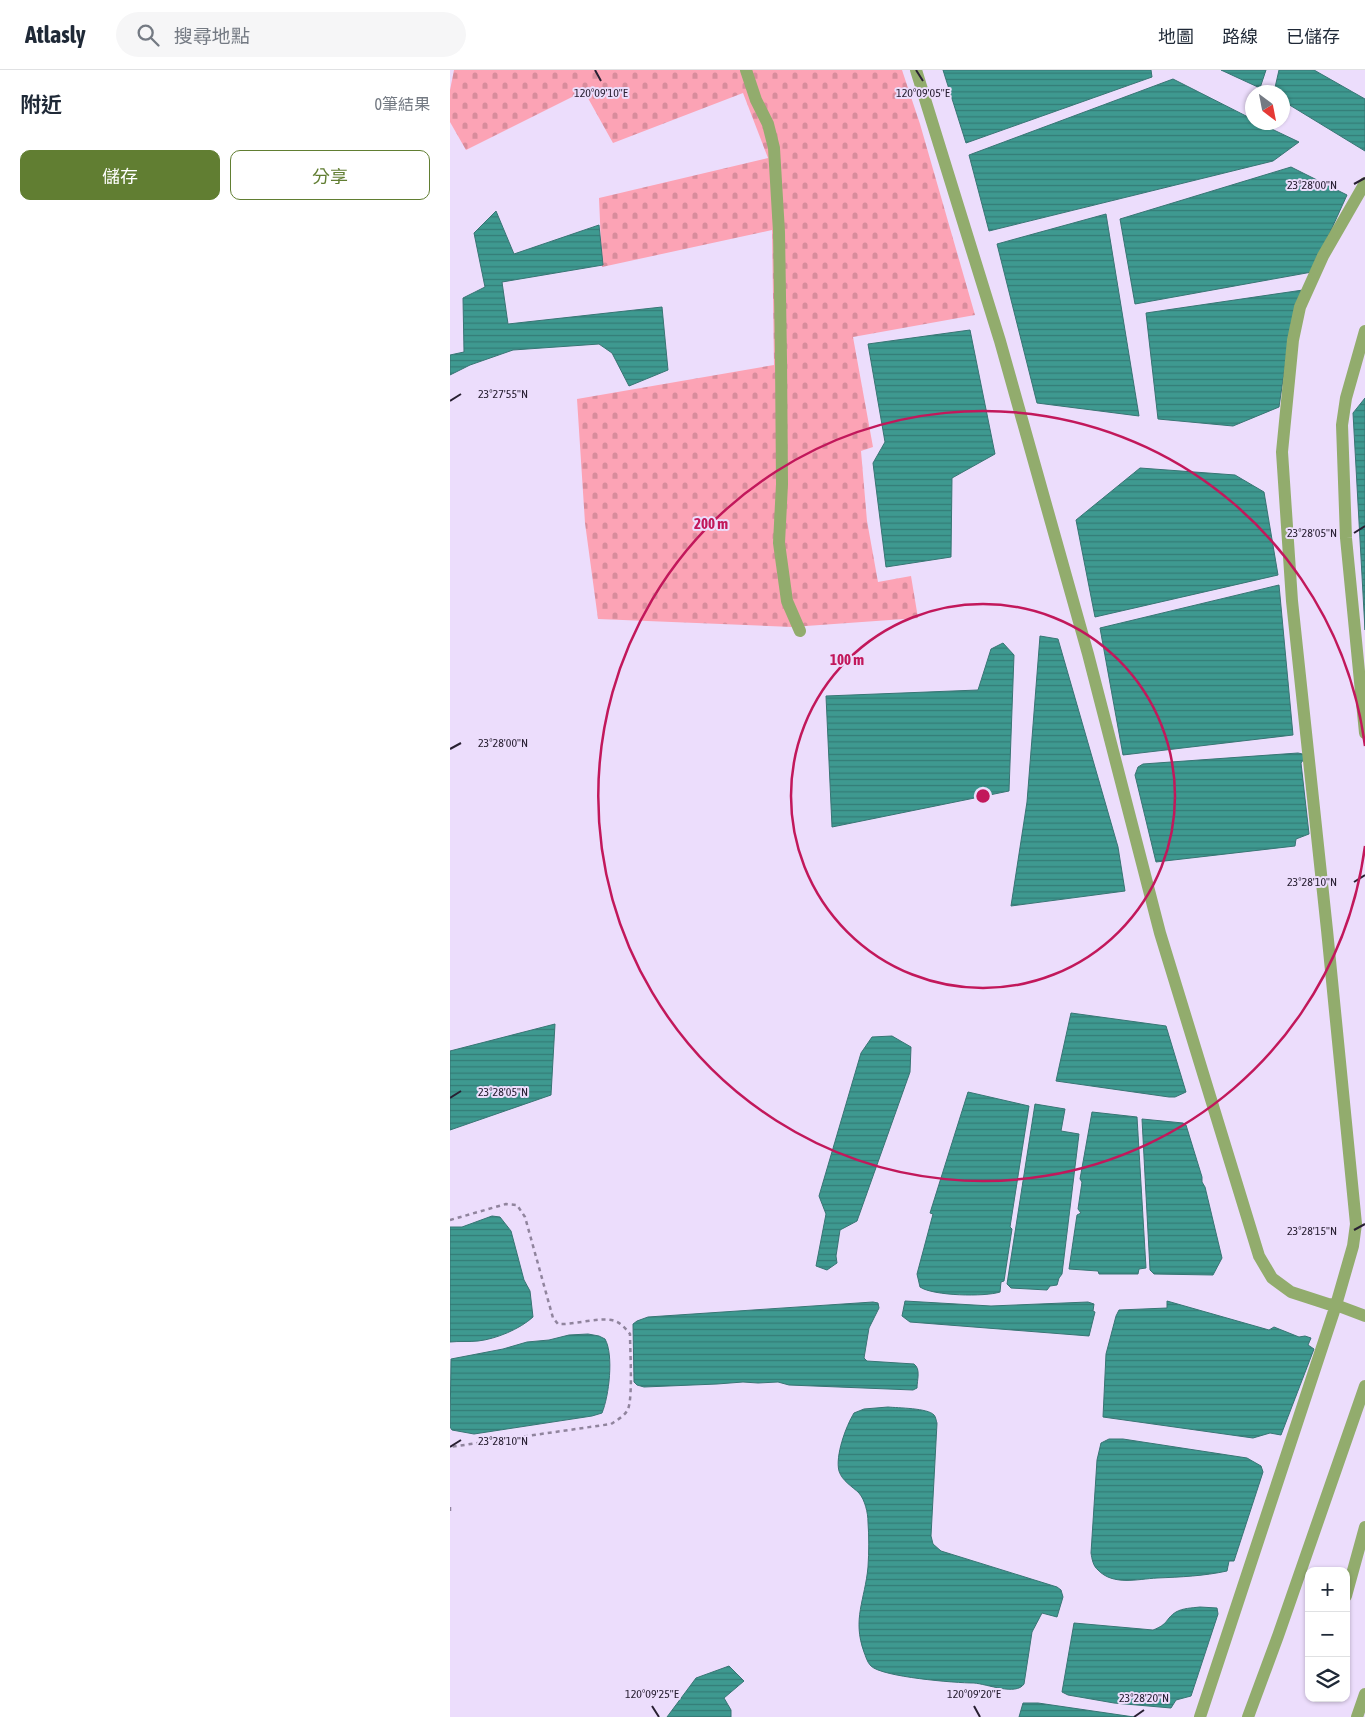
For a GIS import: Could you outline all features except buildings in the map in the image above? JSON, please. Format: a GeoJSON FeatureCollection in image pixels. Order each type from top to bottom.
{"type":"FeatureCollection","features":[{"type":"Feature","properties":{"kind":"street"},"geometry":{"type":"LineString","coordinates":[[746,70],[756,100],[768,124],[774,148],[779,232],[781,388],[782,484],[779,542],[787,601],[800,631]]}},
{"type":"Feature","properties":{"kind":"street"},"geometry":{"type":"LineString","coordinates":[[916,70],[1005,360],[1088,654],[1160,933],[1259,1256],[1272,1278],[1292,1292],[1365,1316]]}},
{"type":"Feature","properties":{"kind":"street"},"geometry":{"type":"LineString","coordinates":[[1200,1717],[1354,1246],[1356,1224],[1292,601],[1282,452],[1293,340],[1300,307],[1323,256],[1365,183]]}},
{"type":"Feature","properties":{"kind":"street"},"geometry":{"type":"LineString","coordinates":[[1365,330],[1346,398],[1342,425],[1346,538],[1365,733]]}},
{"type":"Feature","properties":{"kind":"street"},"geometry":{"type":"LineString","coordinates":[[1248,1717],[1365,1386]]}},
{"type":"Feature","properties":{"kind":"street"},"geometry":{"type":"LineString","coordinates":[[1350,1581],[1365,1527]]}},
{"type":"Feature","properties":{"kind":"street"},"geometry":{"type":"LineString","coordinates":[[1357,1717],[1365,1694]]}},
{"type":"Feature","properties":{"kind":"path"},"geometry":{"type":"LineString","coordinates":[[450,1220],[506,1204],[517,1205],[524,1216],[553,1318],[558,1324],[609,1319],[617,1321],[630,1334],[630,1396],[628,1409],[622,1417],[611,1424],[450,1447]]}},
{"type":"Feature","properties":{"kind":"path"},"geometry":{"type":"LineString","coordinates":[[450,1507],[450,1513]]}},
{"type":"Feature","properties":{"kind":"green space"},"geometry":{"type":"Polygon","coordinates":[[[454,70],[902,70],[920,124],[975,315],[853,337],[873,447],[861,451],[867,521],[878,582],[911,576],[918,618],[792,627],[598,619],[585,523],[577,399],[774,365],[772,230],[602,267],[599,198],[768,158],[743,93],[613,143],[584,91],[466,150],[450,122],[450,90],[454,70]]]}},
{"type":"Feature","properties":{"kind":"shaded area"},"geometry":{"type":"Polygon","coordinates":[[[943,70],[1151,70],[1152,77],[966,143],[943,70]]]}},
{"type":"Feature","properties":{"kind":"shaded area"},"geometry":{"type":"Polygon","coordinates":[[[1221,70],[1266,70],[1261,85],[1254,85],[1221,70]]]}},
{"type":"Feature","properties":{"kind":"shaded area"},"geometry":{"type":"Polygon","coordinates":[[[1279,70],[1314,70],[1365,99],[1365,151],[1290,105],[1290,85],[1276,85],[1279,70]]]}},
{"type":"Feature","properties":{"kind":"shaded area"},"geometry":{"type":"Polygon","coordinates":[[[1173,79],[1245,115],[1245,130],[1274,130],[1299,142],[1273,161],[989,231],[969,155],[1173,79]]]}},
{"type":"Feature","properties":{"kind":"shaded area"},"geometry":{"type":"Polygon","coordinates":[[[1291,167],[1347,195],[1312,272],[1135,304],[1120,219],[1291,167]]]}},
{"type":"Feature","properties":{"kind":"shaded area"},"geometry":{"type":"Polygon","coordinates":[[[496,211],[514,254],[599,225],[603,265],[502,282],[508,324],[662,307],[668,370],[629,386],[612,353],[599,344],[513,350],[470,365],[450,375],[450,355],[464,352],[463,298],[485,287],[474,233],[496,211]]]}},
{"type":"Feature","properties":{"kind":"shaded area"},"geometry":{"type":"Polygon","coordinates":[[[1106,214],[1139,416],[1037,403],[997,244],[1106,214]]]}},
{"type":"Feature","properties":{"kind":"shaded area"},"geometry":{"type":"Polygon","coordinates":[[[1303,290],[1290,332],[1279,407],[1233,426],[1158,419],[1146,313],[1303,290]]]}},
{"type":"Feature","properties":{"kind":"shaded area"},"geometry":{"type":"Polygon","coordinates":[[[970,330],[995,454],[952,478],[951,557],[886,567],[873,463],[885,442],[868,344],[970,330]]]}},
{"type":"Feature","properties":{"kind":"shaded area"},"geometry":{"type":"Polygon","coordinates":[[[1365,398],[1365,630],[1353,413],[1365,398]]]}},
{"type":"Feature","properties":{"kind":"shaded area"},"geometry":{"type":"Polygon","coordinates":[[[1140,468],[1235,475],[1264,492],[1278,575],[1095,617],[1076,520],[1140,468]]]}},
{"type":"Feature","properties":{"kind":"shaded area"},"geometry":{"type":"Polygon","coordinates":[[[1279,585],[1293,735],[1123,755],[1100,628],[1279,585]]]}},
{"type":"Feature","properties":{"kind":"shaded area"},"geometry":{"type":"Polygon","coordinates":[[[1040,636],[1058,639],[1118,847],[1125,891],[1011,906],[1027,802],[1040,636]]]}},
{"type":"Feature","properties":{"kind":"shaded area"},"geometry":{"type":"Polygon","coordinates":[[[1003,643],[1014,655],[1009,791],[832,827],[826,696],[978,690],[991,649],[1003,643]]]}},
{"type":"Feature","properties":{"kind":"shaded area"},"geometry":{"type":"Polygon","coordinates":[[[1298,753],[1307,755],[1301,763],[1309,834],[1296,839],[1295,846],[1156,862],[1135,775],[1138,767],[1143,764],[1298,753]]]}},
{"type":"Feature","properties":{"kind":"shaded area"},"geometry":{"type":"Polygon","coordinates":[[[1071,1013],[1166,1026],[1186,1092],[1175,1097],[1169,1097],[1056,1081],[1071,1013]]]}},
{"type":"Feature","properties":{"kind":"shaded area"},"geometry":{"type":"Polygon","coordinates":[[[555,1024],[551,1095],[450,1130],[450,1051],[555,1024]]]}},
{"type":"Feature","properties":{"kind":"shaded area"},"geometry":{"type":"Polygon","coordinates":[[[892,1036],[911,1047],[910,1072],[857,1221],[840,1230],[836,1256],[837,1263],[827,1270],[816,1266],[826,1214],[819,1196],[861,1053],[872,1037],[892,1036]]]}},
{"type":"Feature","properties":{"kind":"shaded area"},"geometry":{"type":"Polygon","coordinates":[[[968,1092],[1029,1106],[1010,1227],[1012,1229],[1004,1281],[1001,1282],[1000,1292],[983,1295],[947,1294],[927,1290],[920,1287],[917,1274],[933,1214],[930,1213],[968,1092]]]}},
{"type":"Feature","properties":{"kind":"shaded area"},"geometry":{"type":"Polygon","coordinates":[[[1035,1104],[1065,1109],[1061,1131],[1079,1134],[1062,1274],[1057,1285],[1050,1286],[1047,1290],[1011,1288],[1007,1284],[1035,1104]]]}},
{"type":"Feature","properties":{"kind":"shaded area"},"geometry":{"type":"Polygon","coordinates":[[[1092,1112],[1137,1117],[1146,1268],[1139,1269],[1138,1274],[1099,1274],[1098,1271],[1069,1269],[1077,1215],[1081,1213],[1078,1209],[1082,1182],[1080,1179],[1092,1112]]]}},
{"type":"Feature","properties":{"kind":"shaded area"},"geometry":{"type":"Polygon","coordinates":[[[1142,1119],[1183,1123],[1186,1125],[1205,1187],[1222,1258],[1213,1275],[1154,1274],[1150,1270],[1142,1119]]]}},
{"type":"Feature","properties":{"kind":"shaded area"},"geometry":{"type":"Polygon","coordinates":[[[492,1216],[500,1217],[511,1231],[524,1280],[530,1291],[533,1317],[515,1329],[492,1338],[478,1341],[450,1342],[450,1227],[462,1227],[492,1216]]]}},
{"type":"Feature","properties":{"kind":"shaded area"},"geometry":{"type":"Polygon","coordinates":[[[905,1301],[991,1306],[1088,1302],[1094,1304],[1093,1311],[1095,1312],[1089,1336],[910,1322],[902,1316],[905,1301]]]}},
{"type":"Feature","properties":{"kind":"shaded area"},"geometry":{"type":"Polygon","coordinates":[[[1167,1301],[1269,1330],[1274,1327],[1299,1337],[1311,1338],[1308,1345],[1314,1349],[1281,1435],[1270,1433],[1253,1438],[1103,1417],[1106,1354],[1119,1310],[1167,1308],[1167,1301]]]}},
{"type":"Feature","properties":{"kind":"shaded area"},"geometry":{"type":"Polygon","coordinates":[[[878,1303],[879,1308],[869,1328],[864,1358],[867,1361],[914,1364],[918,1375],[917,1388],[913,1390],[789,1385],[778,1382],[644,1387],[634,1382],[633,1324],[648,1317],[878,1303]]]}},
{"type":"Feature","properties":{"kind":"shaded area"},"geometry":{"type":"Polygon","coordinates":[[[588,1334],[605,1339],[608,1346],[610,1365],[607,1397],[602,1413],[474,1434],[452,1430],[450,1427],[451,1359],[503,1349],[527,1342],[588,1334]]]}},
{"type":"Feature","properties":{"kind":"shaded area"},"geometry":{"type":"Polygon","coordinates":[[[888,1407],[926,1411],[936,1418],[931,1536],[933,1544],[941,1551],[1057,1587],[1061,1590],[1063,1597],[1057,1617],[1042,1613],[1032,1632],[1024,1684],[1020,1687],[1008,1689],[974,1683],[936,1681],[903,1676],[878,1670],[871,1666],[868,1661],[859,1629],[860,1610],[868,1567],[869,1538],[867,1515],[861,1496],[840,1475],[838,1465],[840,1449],[854,1413],[864,1409],[888,1407]]]}},
{"type":"Feature","properties":{"kind":"shaded area"},"geometry":{"type":"Polygon","coordinates":[[[1109,1439],[1123,1439],[1247,1458],[1261,1466],[1263,1472],[1234,1561],[1229,1561],[1227,1571],[1192,1576],[1118,1580],[1104,1575],[1096,1568],[1091,1553],[1097,1460],[1101,1443],[1109,1439]]]}},
{"type":"Feature","properties":{"kind":"shaded area"},"geometry":{"type":"Polygon","coordinates":[[[1200,1607],[1217,1608],[1218,1614],[1191,1696],[1176,1700],[1171,1708],[1114,1703],[1068,1695],[1062,1692],[1074,1623],[1153,1630],[1162,1626],[1176,1612],[1200,1607]]]}},
{"type":"Feature","properties":{"kind":"shaded area"},"geometry":{"type":"Polygon","coordinates":[[[729,1666],[744,1681],[724,1698],[731,1710],[731,1717],[667,1717],[696,1678],[729,1666]]]}},
{"type":"Feature","properties":{"kind":"shaded area"},"geometry":{"type":"Polygon","coordinates":[[[1023,1703],[1038,1703],[1134,1717],[1019,1717],[1023,1703]]]}}]}
